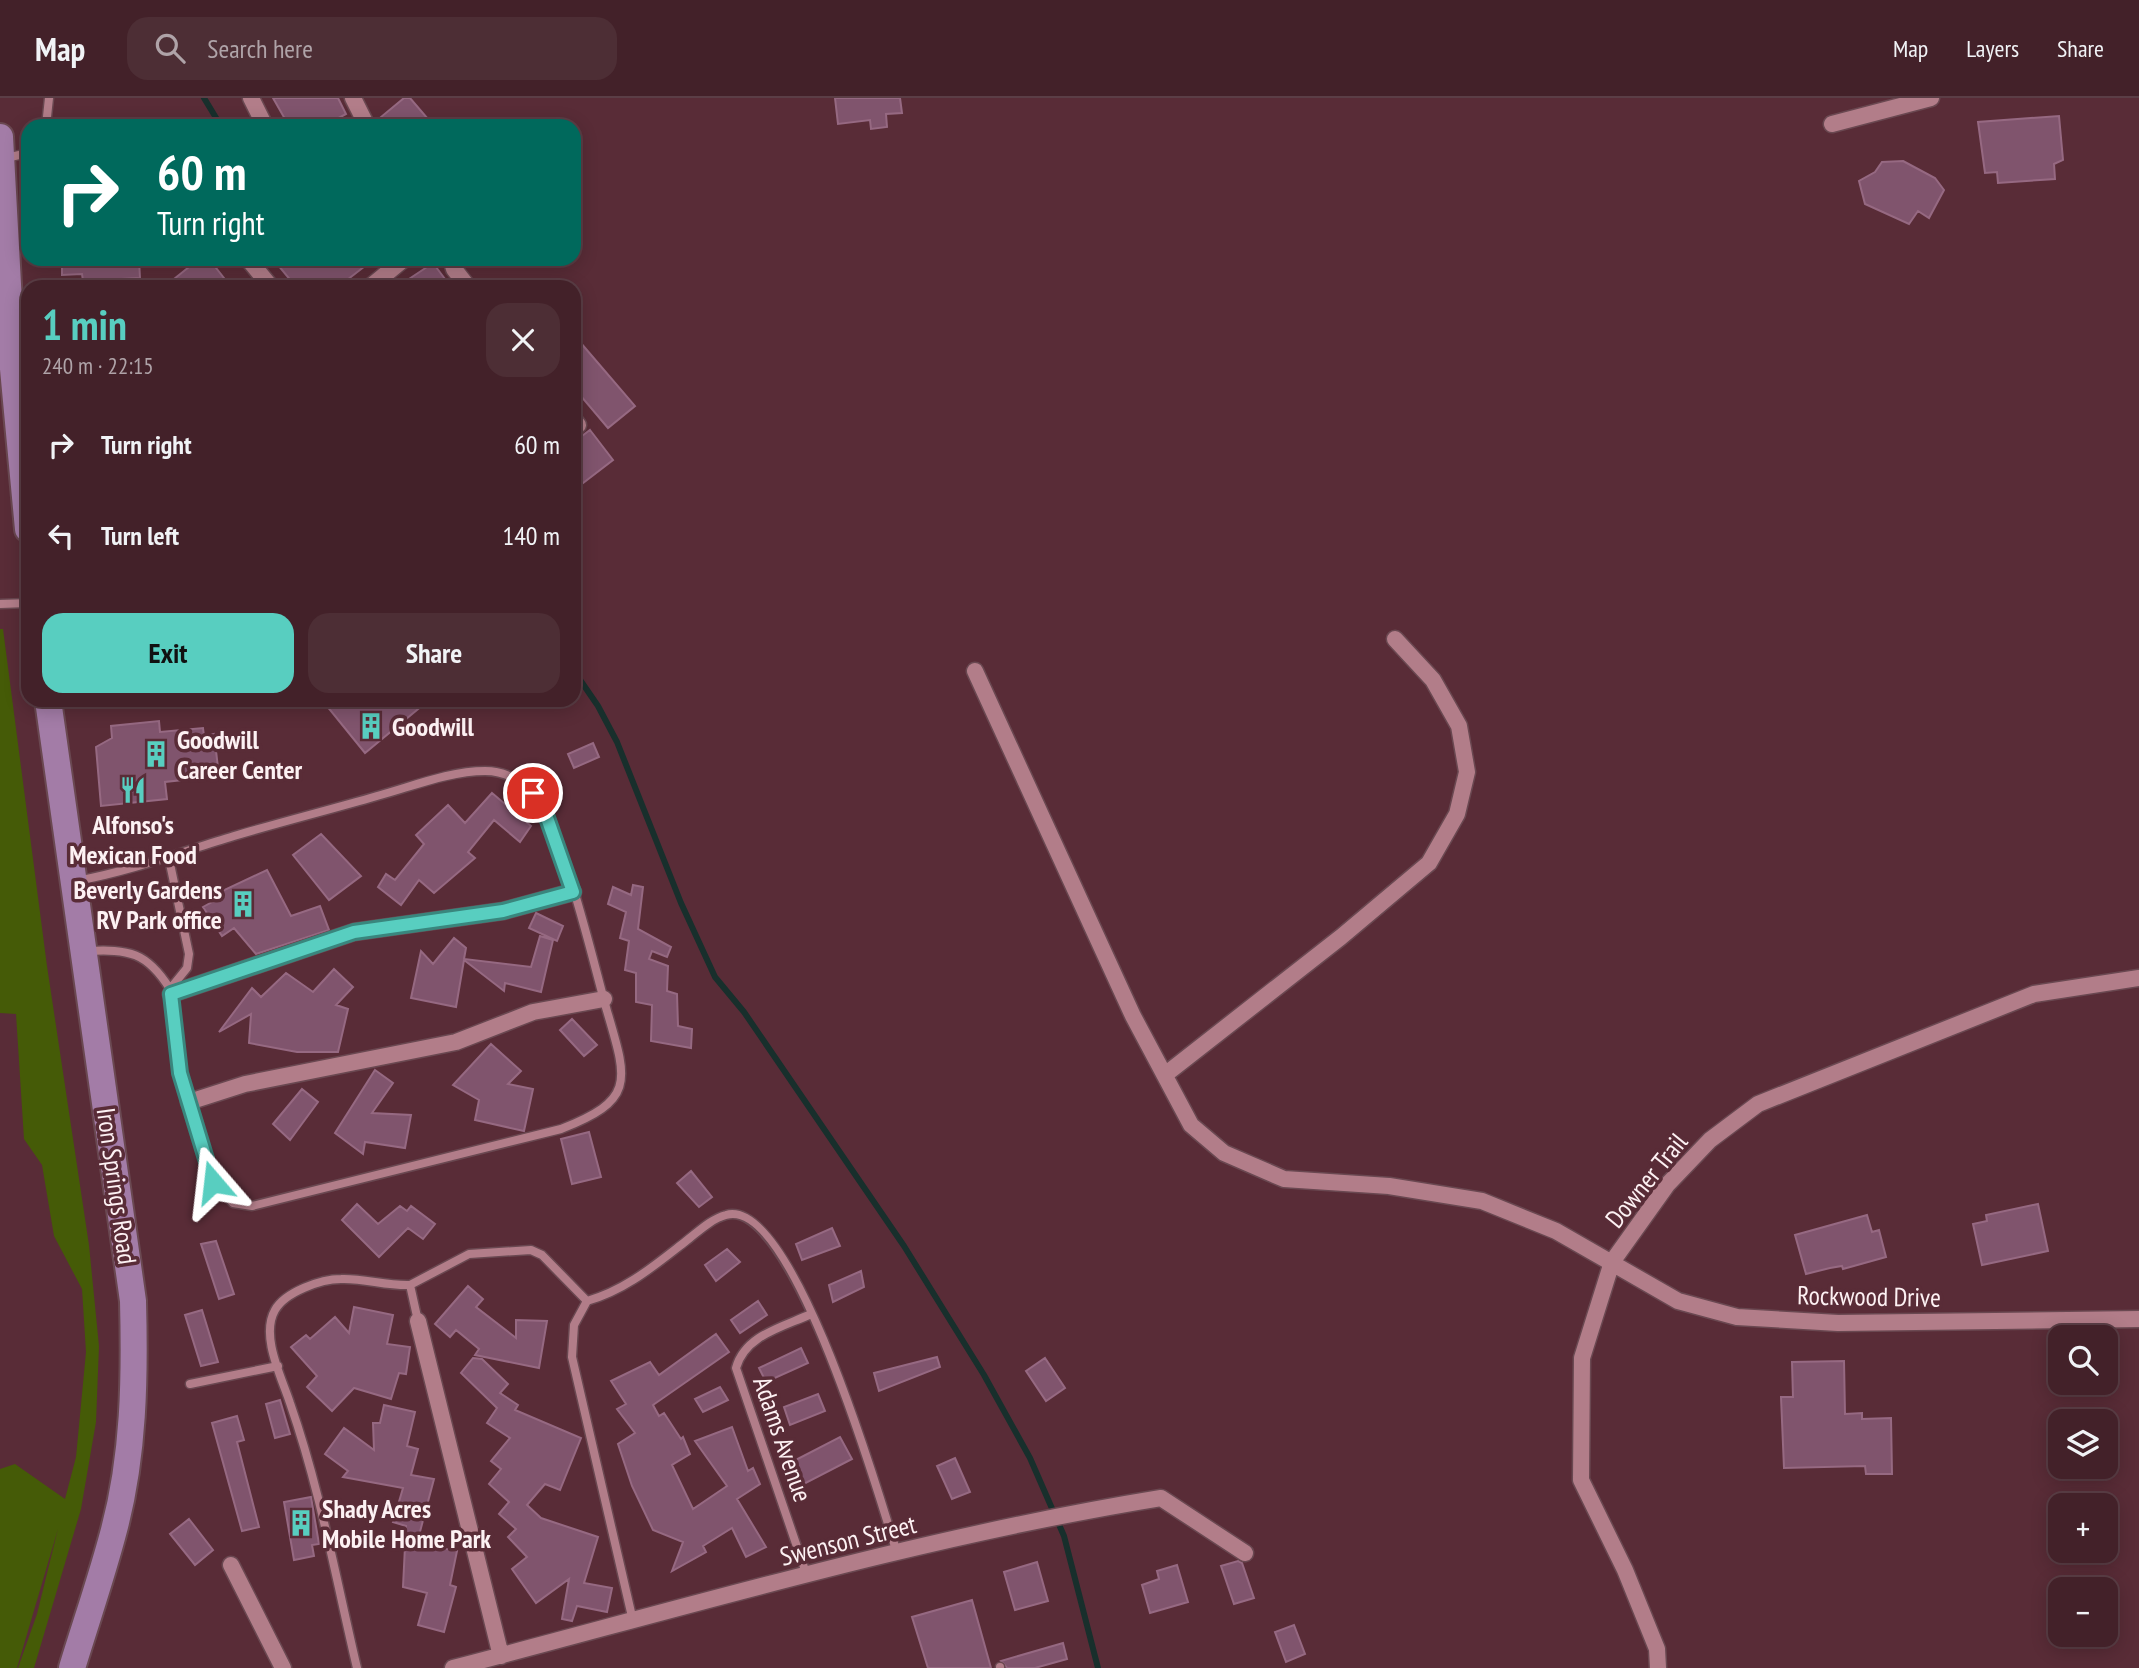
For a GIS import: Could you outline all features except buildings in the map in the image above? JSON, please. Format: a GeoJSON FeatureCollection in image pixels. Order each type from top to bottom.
{"type":"FeatureCollection","features":[{"type":"Feature","properties":{"kind":"main road"},"geometry":{"type":"LineString","coordinates":[[0,151],[12,358],[21,454]]}},
{"type":"Feature","properties":{"kind":"main road","name":"Iron Springs Road"},"geometry":{"type":"LineString","coordinates":[[49,707],[133,1301],[135,1383],[127,1458],[114,1528],[72,1668]]}},
{"type":"Feature","properties":{"kind":"street"},"geometry":{"type":"LineString","coordinates":[[251,98],[262,119]]}},
{"type":"Feature","properties":{"kind":"street"},"geometry":{"type":"LineString","coordinates":[[353,98],[364,119]]}},
{"type":"Feature","properties":{"kind":"street"},"geometry":{"type":"LineString","coordinates":[[1832,124],[1931,98]]}},
{"type":"Feature","properties":{"kind":"street"},"geometry":{"type":"LineString","coordinates":[[254,266],[265,280]]}},
{"type":"Feature","properties":{"kind":"street"},"geometry":{"type":"LineString","coordinates":[[378,280],[396,266]]}},
{"type":"Feature","properties":{"kind":"street"},"geometry":{"type":"LineString","coordinates":[[1166,1074],[1429,863],[1457,814],[1467,772],[1459,726],[1433,680],[1395,639]]}},
{"type":"Feature","properties":{"kind":"street","name":"Rockwood Drive"},"geometry":{"type":"LineString","coordinates":[[975,671],[1133,1016],[1191,1125],[1224,1153],[1284,1179],[1390,1186],[1482,1201],[1556,1231],[1678,1301],[1737,1317],[1838,1323],[2139,1319]]}},
{"type":"Feature","properties":{"kind":"street"},"geometry":{"type":"LineString","coordinates":[[170,991],[354,932],[503,911],[573,892]]}},
{"type":"Feature","properties":{"kind":"street","name":"Downer Trail"},"geometry":{"type":"LineString","coordinates":[[1658,1668],[1657,1649],[1625,1570],[1581,1480],[1582,1358],[1612,1262],[1667,1185],[1710,1140],[1758,1104],[2034,994],[2139,978]]}},
{"type":"Feature","properties":{"kind":"street"},"geometry":{"type":"LineString","coordinates":[[189,1102],[245,1084],[456,1042],[533,1012],[604,999]]}},
{"type":"Feature","properties":{"kind":"street"},"geometry":{"type":"LineString","coordinates":[[418,1321],[501,1656]]}},
{"type":"Feature","properties":{"kind":"street","name":"Swenson Street"},"geometry":{"type":"LineString","coordinates":[[453,1668],[897,1553],[1075,1512],[1161,1498],[1245,1553]]}},
{"type":"Feature","properties":{"kind":"street"},"geometry":{"type":"LineString","coordinates":[[231,1566],[283,1668]]}},
{"type":"Feature","properties":{"kind":"lane"},"geometry":{"type":"LineString","coordinates":[[47,119],[49,98]]}},
{"type":"Feature","properties":{"kind":"lane"},"geometry":{"type":"LineString","coordinates":[[0,151],[21,152]]}},
{"type":"Feature","properties":{"kind":"lane"},"geometry":{"type":"LineString","coordinates":[[0,604],[21,603]]}},
{"type":"Feature","properties":{"kind":"lane"},"geometry":{"type":"LineString","coordinates":[[74,882],[169,859],[233,836],[462,773],[502,772],[533,793],[545,812],[573,892],[604,999],[621,1075],[620,1090],[611,1103],[595,1115],[561,1129],[252,1206],[233,1203],[213,1182],[180,1073],[170,991],[155,966],[143,958],[118,949],[84,952]]}},
{"type":"Feature","properties":{"kind":"lane"},"geometry":{"type":"LineString","coordinates":[[169,859],[189,954],[187,968],[170,991]]}},
{"type":"Feature","properties":{"kind":"lane"},"geometry":{"type":"LineString","coordinates":[[633,1621],[572,1357],[574,1325],[587,1301],[609,1295],[632,1282],[710,1223],[728,1214],[743,1214],[754,1220],[787,1262],[860,1434],[897,1553]]}},
{"type":"Feature","properties":{"kind":"lane"},"geometry":{"type":"LineString","coordinates":[[357,1668],[322,1513],[278,1366],[270,1328],[275,1310],[296,1293],[319,1283],[341,1279],[386,1286],[410,1285],[469,1254],[531,1250],[542,1255],[587,1301]]}},
{"type":"Feature","properties":{"kind":"lane"},"geometry":{"type":"LineString","coordinates":[[410,1285],[418,1321]]}},
{"type":"Feature","properties":{"kind":"lane","name":"Adams Avenue"},"geometry":{"type":"LineString","coordinates":[[807,1576],[736,1368],[740,1355],[752,1341],[811,1314]]}},
{"type":"Feature","properties":{"kind":"lane"},"geometry":{"type":"LineString","coordinates":[[190,1384],[278,1366]]}},
{"type":"Feature","properties":{"kind":"green space"},"geometry":{"type":"Polygon","coordinates":[[[0,629],[3,629],[47,966],[89,1245],[99,1346],[96,1422],[81,1509],[34,1668],[18,1668],[37,1614],[58,1529],[17,1668],[0,1668],[0,1469],[15,1464],[65,1499],[76,1457],[86,1352],[82,1289],[54,1236],[42,1165],[24,1139],[16,1014],[0,1013],[0,629]]]}},
{"type":"Feature","properties":{"kind":"waterway"},"geometry":{"type":"LineString","coordinates":[[204,98],[217,119]]}},
{"type":"Feature","properties":{"kind":"waterway"},"geometry":{"type":"LineString","coordinates":[[581,681],[617,742],[681,903],[715,977],[744,1012],[904,1246],[984,1375],[1030,1458],[1064,1536],[1098,1668]]}},
{"type":"Feature","properties":{"kind":"place","name":"Goodwill"},"geometry":{"type":"Point","coordinates":[371,726]}},
{"type":"Feature","properties":{"kind":"place","name":"Goodwill Career Center"},"geometry":{"type":"Point","coordinates":[156,754]}},
{"type":"Feature","properties":{"kind":"place","name":"Alfonso's Mexican Food"},"geometry":{"type":"Point","coordinates":[133,790]}},
{"type":"Feature","properties":{"kind":"place","name":"Beverly Gardens RV Park office"},"geometry":{"type":"Point","coordinates":[243,904]}},
{"type":"Feature","properties":{"kind":"place","name":"Shady Acres Mobile Home Park"},"geometry":{"type":"Point","coordinates":[301,1523]}},
{"type":"Feature","properties":{"kind":"route"},"geometry":{"type":"LineString","coordinates":[[213,1182],[180,1073],[171,994],[243,967],[354,932],[503,911],[573,892],[545,812],[533,793]]}}]}
